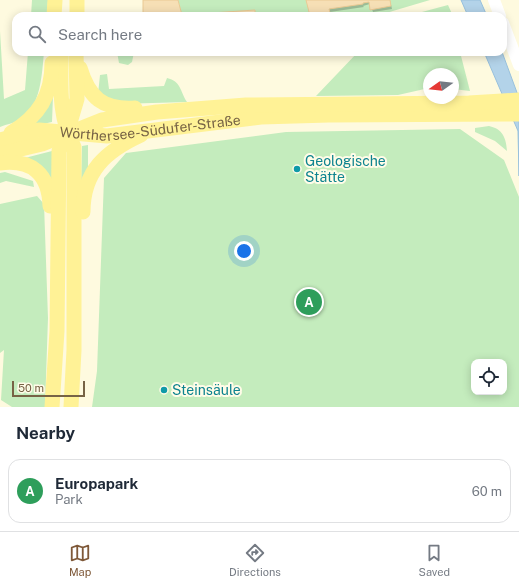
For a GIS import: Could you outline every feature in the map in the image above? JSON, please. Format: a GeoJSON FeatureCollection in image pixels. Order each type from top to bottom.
{"type":"FeatureCollection","features":[{"type":"Feature","properties":{"kind":"main road"},"geometry":{"type":"LineString","coordinates":[[54,12],[55,0]]}},
{"type":"Feature","properties":{"kind":"main road"},"geometry":{"type":"LineString","coordinates":[[61,0],[61,12]]}},
{"type":"Feature","properties":{"kind":"main road"},"geometry":{"type":"LineString","coordinates":[[77,0],[77,12]]}},
{"type":"Feature","properties":{"kind":"main road"},"geometry":{"type":"LineString","coordinates":[[0,138],[25,125],[37,113],[44,103],[51,82],[52,56]]}},
{"type":"Feature","properties":{"kind":"main road"},"geometry":{"type":"LineString","coordinates":[[61,56],[61,110],[67,133],[74,147],[74,350],[70,407]]}},
{"type":"Feature","properties":{"kind":"main road"},"geometry":{"type":"LineString","coordinates":[[52,407],[57,309],[58,151],[67,133],[77,99],[77,56]]}},
{"type":"Feature","properties":{"kind":"main road"},"geometry":{"type":"LineString","coordinates":[[78,56],[86,85],[92,94],[109,106],[131,109],[197,105],[246,105]]}},
{"type":"Feature","properties":{"kind":"main road","name":"Wörthersee-Südufer-Straße"},"geometry":{"type":"LineString","coordinates":[[67,133],[107,136],[261,117],[468,109],[519,100]]}},
{"type":"Feature","properties":{"kind":"main road","name":"Wörthersee-Südufer-Straße"},"geometry":{"type":"LineString","coordinates":[[67,133],[102,120],[127,116],[246,105],[468,109],[519,114]]}},
{"type":"Feature","properties":{"kind":"main road"},"geometry":{"type":"LineString","coordinates":[[0,138],[39,130],[67,133]]}},
{"type":"Feature","properties":{"kind":"main road"},"geometry":{"type":"LineString","coordinates":[[74,350],[80,327],[83,205],[86,185],[97,166],[107,155],[128,141],[153,130]]}},
{"type":"Feature","properties":{"kind":"main road"},"geometry":{"type":"LineString","coordinates":[[0,154],[42,144],[67,133]]}},
{"type":"Feature","properties":{"kind":"main road"},"geometry":{"type":"LineString","coordinates":[[0,162],[19,162],[33,168],[42,176],[49,189],[51,246],[57,309]]}},
{"type":"Feature","properties":{"kind":"street"},"geometry":{"type":"LineString","coordinates":[[494,0],[498,12]]}},
{"type":"Feature","properties":{"kind":"street"},"geometry":{"type":"LineString","coordinates":[[507,34],[519,65]]}},
{"type":"Feature","properties":{"kind":"green space"},"geometry":{"type":"Polygon","coordinates":[[[32,0],[48,0],[47,12],[31,12],[32,0]]]}},
{"type":"Feature","properties":{"kind":"green space"},"geometry":{"type":"Polygon","coordinates":[[[143,0],[430,0],[390,12],[143,12],[143,0]]]}},
{"type":"Feature","properties":{"kind":"green space"},"geometry":{"type":"Polygon","coordinates":[[[448,5],[451,12],[422,12],[448,5]]]}},
{"type":"Feature","properties":{"kind":"green space"},"geometry":{"type":"Polygon","coordinates":[[[0,31],[4,99],[25,90],[28,56],[44,56],[39,89],[33,106],[28,114],[21,119],[0,127],[0,31]]]}},
{"type":"Feature","properties":{"kind":"green space"},"geometry":{"type":"Polygon","coordinates":[[[118,56],[133,56],[132,62],[128,65],[119,63],[118,56]]]}},
{"type":"Feature","properties":{"kind":"green space"},"geometry":{"type":"Polygon","coordinates":[[[354,56],[461,56],[470,91],[459,90],[459,68],[423,68],[423,89],[398,95],[316,96],[354,56]]]}},
{"type":"Feature","properties":{"kind":"green space"},"geometry":{"type":"Polygon","coordinates":[[[107,74],[109,89],[164,86],[167,78],[172,79],[180,87],[187,102],[118,104],[98,94],[100,75],[107,74]]]}},
{"type":"Feature","properties":{"kind":"green space"},"geometry":{"type":"Polygon","coordinates":[[[53,96],[52,122],[29,127],[53,96]]]}},
{"type":"Feature","properties":{"kind":"green space"},"geometry":{"type":"Polygon","coordinates":[[[489,126],[498,129],[501,132],[505,138],[507,151],[495,141],[475,132],[475,128],[489,126]]]}},
{"type":"Feature","properties":{"kind":"green space"},"geometry":{"type":"Polygon","coordinates":[[[460,129],[504,160],[519,197],[519,407],[92,407],[97,371],[104,178],[126,153],[286,132],[460,129]]]}},
{"type":"Feature","properties":{"kind":"green space"},"geometry":{"type":"Polygon","coordinates":[[[88,145],[88,171],[81,186],[82,146],[88,145]]]}},
{"type":"Feature","properties":{"kind":"green space"},"geometry":{"type":"Polygon","coordinates":[[[52,151],[52,184],[17,160],[52,151]]]}},
{"type":"Feature","properties":{"kind":"green space"},"geometry":{"type":"Polygon","coordinates":[[[5,172],[33,181],[34,187],[6,181],[0,183],[0,173],[5,172]]]}},
{"type":"Feature","properties":{"kind":"green space"},"geometry":{"type":"Polygon","coordinates":[[[37,196],[44,204],[48,318],[45,407],[12,407],[1,400],[4,350],[0,353],[0,204],[37,196]]]}},
{"type":"Feature","properties":{"kind":"water"},"geometry":{"type":"Polygon","coordinates":[[[461,0],[480,0],[485,12],[466,12],[461,0]]]}},
{"type":"Feature","properties":{"kind":"water"},"geometry":{"type":"Polygon","coordinates":[[[486,56],[503,56],[519,98],[519,176],[518,131],[486,56]]]}},
{"type":"Feature","properties":{"kind":"building"},"geometry":{"type":"Polygon","coordinates":[[[143,0],[178,0],[181,12],[143,12],[143,0]]]}},
{"type":"Feature","properties":{"kind":"building"},"geometry":{"type":"Polygon","coordinates":[[[306,0],[390,0],[391,6],[370,10],[369,2],[329,9],[330,12],[309,12],[306,0]]]}},
{"type":"Feature","properties":{"kind":"building"},"geometry":{"type":"Polygon","coordinates":[[[255,10],[255,12],[226,12],[255,10]]]}},
{"type":"Feature","properties":{"kind":"place","name":"Geologische Stätte"},"geometry":{"type":"Point","coordinates":[297,169]}},
{"type":"Feature","properties":{"kind":"place","name":"Europapark"},"geometry":{"type":"Point","coordinates":[309,302]}},
{"type":"Feature","properties":{"kind":"place","name":"Steinsäule"},"geometry":{"type":"Point","coordinates":[164,390]}}]}
